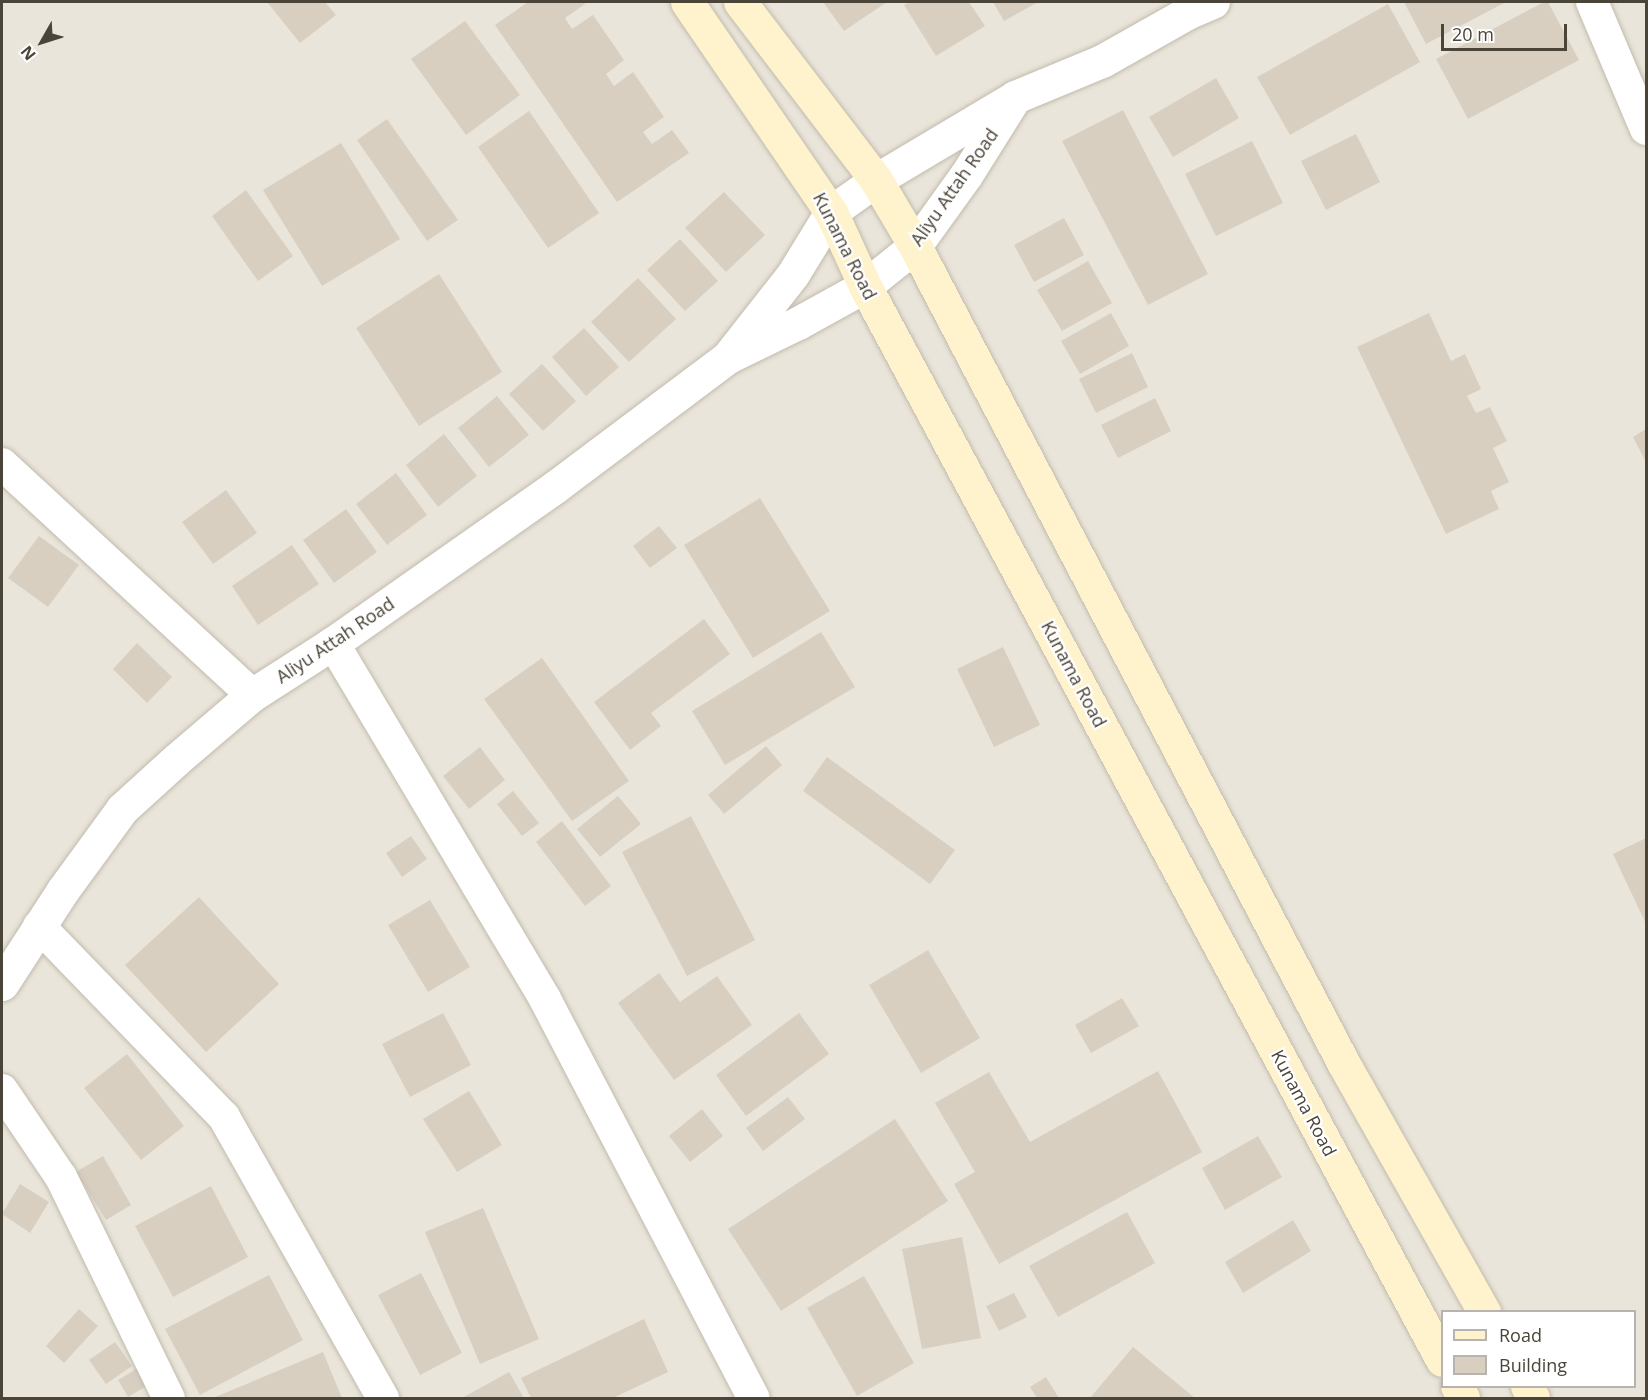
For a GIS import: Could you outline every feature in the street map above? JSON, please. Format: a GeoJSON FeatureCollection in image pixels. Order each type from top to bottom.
{"type":"FeatureCollection","features":[{"type":"Feature","properties":{"kind":"main road","name":"Kunama Road"},"geometry":{"type":"LineString","coordinates":[[687,2],[831,212],[865,286],[1441,1356]]}},
{"type":"Feature","properties":{"kind":"main road"},"geometry":{"type":"LineString","coordinates":[[740,2],[876,180],[915,246],[1345,1066],[1483,1310]]}},
{"type":"Feature","properties":{"kind":"street","name":"Aliyu Attah Road"},"geometry":{"type":"LineString","coordinates":[[728,357],[793,274],[831,212],[876,180],[1015,97],[1102,61],[1188,12],[1213,2]]}},
{"type":"Feature","properties":{"kind":"street"},"geometry":{"type":"LineString","coordinates":[[1592,2],[1647,129]]}},
{"type":"Feature","properties":{"kind":"street","name":"Aliyu Attah Road"},"geometry":{"type":"LineString","coordinates":[[2,984],[39,926],[122,809],[252,695],[333,643],[555,487],[728,357],[798,323],[865,286],[915,246],[966,175],[1015,97]]}},
{"type":"Feature","properties":{"kind":"street"},"geometry":{"type":"LineString","coordinates":[[2,464],[252,695]]}},
{"type":"Feature","properties":{"kind":"street"},"geometry":{"type":"LineString","coordinates":[[333,643],[545,999],[754,1398]]}},
{"type":"Feature","properties":{"kind":"street"},"geometry":{"type":"LineString","coordinates":[[39,926],[224,1117],[383,1398]]}},
{"type":"Feature","properties":{"kind":"street"},"geometry":{"type":"LineString","coordinates":[[2,1090],[61,1176],[169,1398]]}},
{"type":"Feature","properties":{"kind":"shaded area"},"geometry":{"type":"Polygon","coordinates":[[[2,2],[1646,2],[1646,1398],[2,1398],[2,2]]]}},
{"type":"Feature","properties":{"kind":"building"},"geometry":{"type":"Polygon","coordinates":[[[267,2],[325,2],[336,15],[300,43],[267,2]]]}},
{"type":"Feature","properties":{"kind":"building"},"geometry":{"type":"Polygon","coordinates":[[[528,2],[584,2],[585,4],[565,18],[572,29],[593,15],[624,60],[606,74],[614,86],[633,72],[664,117],[643,132],[652,144],[672,130],[689,153],[617,202],[495,25],[528,2]]]}},
{"type":"Feature","properties":{"kind":"building"},"geometry":{"type":"Polygon","coordinates":[[[823,2],[887,2],[844,31],[823,2]]]}},
{"type":"Feature","properties":{"kind":"building"},"geometry":{"type":"Polygon","coordinates":[[[910,2],[969,2],[985,26],[936,56],[904,5],[910,2]]]}},
{"type":"Feature","properties":{"kind":"building"},"geometry":{"type":"Polygon","coordinates":[[[993,2],[1038,2],[1004,21],[993,2]]]}},
{"type":"Feature","properties":{"kind":"building"},"geometry":{"type":"Polygon","coordinates":[[[1404,2],[1506,2],[1426,44],[1404,2]]]}},
{"type":"Feature","properties":{"kind":"building"},"geometry":{"type":"Polygon","coordinates":[[[1544,2],[1548,2],[1579,60],[1468,119],[1436,59],[1544,2]]]}},
{"type":"Feature","properties":{"kind":"building"},"geometry":{"type":"Polygon","coordinates":[[[1388,4],[1420,62],[1290,135],[1257,77],[1388,4]]]}},
{"type":"Feature","properties":{"kind":"building"},"geometry":{"type":"Polygon","coordinates":[[[465,21],[520,95],[466,135],[411,59],[465,21]]]}},
{"type":"Feature","properties":{"kind":"building"},"geometry":{"type":"Polygon","coordinates":[[[1216,78],[1239,118],[1173,157],[1149,117],[1216,78]]]}},
{"type":"Feature","properties":{"kind":"building"},"geometry":{"type":"Polygon","coordinates":[[[1123,110],[1208,274],[1148,305],[1062,141],[1123,110]]]}},
{"type":"Feature","properties":{"kind":"building"},"geometry":{"type":"Polygon","coordinates":[[[529,111],[599,213],[548,248],[478,147],[529,111]]]}},
{"type":"Feature","properties":{"kind":"building"},"geometry":{"type":"Polygon","coordinates":[[[387,119],[458,220],[427,241],[357,140],[387,119]]]}},
{"type":"Feature","properties":{"kind":"building"},"geometry":{"type":"Polygon","coordinates":[[[1356,134],[1380,182],[1326,210],[1301,161],[1356,134]]]}},
{"type":"Feature","properties":{"kind":"building"},"geometry":{"type":"Polygon","coordinates":[[[1252,141],[1283,203],[1216,236],[1185,174],[1252,141]]]}},
{"type":"Feature","properties":{"kind":"building"},"geometry":{"type":"Polygon","coordinates":[[[341,143],[400,239],[322,286],[263,190],[341,143]]]}},
{"type":"Feature","properties":{"kind":"building"},"geometry":{"type":"Polygon","coordinates":[[[246,190],[293,256],[258,281],[212,216],[246,190]]]}},
{"type":"Feature","properties":{"kind":"building"},"geometry":{"type":"Polygon","coordinates":[[[724,192],[765,235],[726,272],[685,228],[724,192]]]}},
{"type":"Feature","properties":{"kind":"building"},"geometry":{"type":"Polygon","coordinates":[[[1064,218],[1084,255],[1034,282],[1014,245],[1064,218]]]}},
{"type":"Feature","properties":{"kind":"building"},"geometry":{"type":"Polygon","coordinates":[[[680,239],[718,281],[685,311],[647,270],[680,239]]]}},
{"type":"Feature","properties":{"kind":"building"},"geometry":{"type":"Polygon","coordinates":[[[1088,261],[1112,303],[1062,331],[1037,290],[1088,261]]]}},
{"type":"Feature","properties":{"kind":"building"},"geometry":{"type":"Polygon","coordinates":[[[439,274],[502,372],[419,426],[356,328],[439,274]]]}},
{"type":"Feature","properties":{"kind":"building"},"geometry":{"type":"Polygon","coordinates":[[[638,278],[676,319],[629,362],[591,322],[638,278]]]}},
{"type":"Feature","properties":{"kind":"building"},"geometry":{"type":"Polygon","coordinates":[[[1111,313],[1129,346],[1080,374],[1061,341],[1111,313]]]}},
{"type":"Feature","properties":{"kind":"building"},"geometry":{"type":"Polygon","coordinates":[[[1429,313],[1451,361],[1465,354],[1481,389],[1467,396],[1476,413],[1490,407],[1507,441],[1493,448],[1509,482],[1491,491],[1499,509],[1446,534],[1357,347],[1429,313]]]}},
{"type":"Feature","properties":{"kind":"building"},"geometry":{"type":"Polygon","coordinates":[[[584,328],[619,367],[586,396],[552,357],[584,328]]]}},
{"type":"Feature","properties":{"kind":"building"},"geometry":{"type":"Polygon","coordinates":[[[1132,353],[1148,387],[1096,413],[1079,379],[1132,353]]]}},
{"type":"Feature","properties":{"kind":"building"},"geometry":{"type":"Polygon","coordinates":[[[542,364],[576,401],[543,431],[509,394],[542,364]]]}},
{"type":"Feature","properties":{"kind":"building"},"geometry":{"type":"Polygon","coordinates":[[[497,396],[529,435],[489,467],[458,428],[497,396]]]}},
{"type":"Feature","properties":{"kind":"building"},"geometry":{"type":"Polygon","coordinates":[[[1155,398],[1171,431],[1118,458],[1101,425],[1155,398]]]}},
{"type":"Feature","properties":{"kind":"building"},"geometry":{"type":"Polygon","coordinates":[[[1646,429],[1646,462],[1633,437],[1646,429]]]}},
{"type":"Feature","properties":{"kind":"building"},"geometry":{"type":"Polygon","coordinates":[[[444,434],[477,476],[438,507],[406,465],[444,434]]]}},
{"type":"Feature","properties":{"kind":"building"},"geometry":{"type":"Polygon","coordinates":[[[396,473],[427,515],[387,545],[356,504],[396,473]]]}},
{"type":"Feature","properties":{"kind":"building"},"geometry":{"type":"Polygon","coordinates":[[[226,490],[257,533],[213,564],[182,522],[226,490]]]}},
{"type":"Feature","properties":{"kind":"building"},"geometry":{"type":"Polygon","coordinates":[[[760,498],[830,611],[753,658],[684,545],[760,498]]]}},
{"type":"Feature","properties":{"kind":"building"},"geometry":{"type":"Polygon","coordinates":[[[346,509],[377,552],[334,583],[303,540],[346,509]]]}},
{"type":"Feature","properties":{"kind":"building"},"geometry":{"type":"Polygon","coordinates":[[[659,526],[677,548],[650,568],[633,546],[659,526]]]}},
{"type":"Feature","properties":{"kind":"building"},"geometry":{"type":"Polygon","coordinates":[[[39,536],[79,565],[48,607],[8,578],[39,536]]]}},
{"type":"Feature","properties":{"kind":"building"},"geometry":{"type":"Polygon","coordinates":[[[292,545],[319,584],[258,625],[232,586],[292,545]]]}},
{"type":"Feature","properties":{"kind":"building"},"geometry":{"type":"Polygon","coordinates":[[[704,619],[730,654],[651,713],[661,726],[630,750],[594,702],[704,619]]]}},
{"type":"Feature","properties":{"kind":"building"},"geometry":{"type":"Polygon","coordinates":[[[821,632],[855,687],[725,765],[692,711],[821,632]]]}},
{"type":"Feature","properties":{"kind":"building"},"geometry":{"type":"Polygon","coordinates":[[[137,643],[172,677],[147,703],[113,669],[137,643]]]}},
{"type":"Feature","properties":{"kind":"building"},"geometry":{"type":"Polygon","coordinates":[[[1003,647],[1040,725],[994,747],[957,669],[1003,647]]]}},
{"type":"Feature","properties":{"kind":"building"},"geometry":{"type":"Polygon","coordinates":[[[542,658],[629,781],[572,821],[484,699],[542,658]]]}},
{"type":"Feature","properties":{"kind":"building"},"geometry":{"type":"Polygon","coordinates":[[[766,746],[782,765],[724,814],[708,795],[766,746]]]}},
{"type":"Feature","properties":{"kind":"building"},"geometry":{"type":"Polygon","coordinates":[[[480,747],[505,780],[469,809],[443,776],[480,747]]]}},
{"type":"Feature","properties":{"kind":"building"},"geometry":{"type":"Polygon","coordinates":[[[827,757],[955,850],[930,884],[803,791],[827,757]]]}},
{"type":"Feature","properties":{"kind":"building"},"geometry":{"type":"Polygon","coordinates":[[[513,791],[539,823],[522,836],[497,804],[513,791]]]}},
{"type":"Feature","properties":{"kind":"building"},"geometry":{"type":"Polygon","coordinates":[[[618,796],[641,824],[600,857],[577,829],[618,796]]]}},
{"type":"Feature","properties":{"kind":"building"},"geometry":{"type":"Polygon","coordinates":[[[691,816],[755,940],[687,976],[622,852],[691,816]]]}},
{"type":"Feature","properties":{"kind":"building"},"geometry":{"type":"Polygon","coordinates":[[[562,821],[611,886],[585,906],[536,842],[562,821]]]}},
{"type":"Feature","properties":{"kind":"building"},"geometry":{"type":"Polygon","coordinates":[[[411,836],[427,859],[402,877],[386,853],[411,836]]]}},
{"type":"Feature","properties":{"kind":"building"},"geometry":{"type":"Polygon","coordinates":[[[1646,838],[1646,924],[1613,854],[1646,838]]]}},
{"type":"Feature","properties":{"kind":"building"},"geometry":{"type":"Polygon","coordinates":[[[199,897],[279,984],[206,1052],[125,965],[199,897]]]}},
{"type":"Feature","properties":{"kind":"building"},"geometry":{"type":"Polygon","coordinates":[[[430,900],[470,967],[428,992],[388,925],[430,900]]]}},
{"type":"Feature","properties":{"kind":"building"},"geometry":{"type":"Polygon","coordinates":[[[928,950],[980,1038],[921,1073],[869,985],[928,950]]]}},
{"type":"Feature","properties":{"kind":"building"},"geometry":{"type":"Polygon","coordinates":[[[659,973],[680,1002],[717,976],[752,1025],[674,1080],[618,1003],[659,973]]]}},
{"type":"Feature","properties":{"kind":"building"},"geometry":{"type":"Polygon","coordinates":[[[1122,998],[1139,1026],[1091,1053],[1075,1025],[1122,998]]]}},
{"type":"Feature","properties":{"kind":"building"},"geometry":{"type":"Polygon","coordinates":[[[443,1013],[471,1065],[410,1097],[382,1044],[443,1013]]]}},
{"type":"Feature","properties":{"kind":"building"},"geometry":{"type":"Polygon","coordinates":[[[799,1013],[829,1054],[746,1116],[716,1075],[799,1013]]]}},
{"type":"Feature","properties":{"kind":"building"},"geometry":{"type":"Polygon","coordinates":[[[127,1054],[184,1126],[141,1160],[84,1088],[127,1054]]]}},
{"type":"Feature","properties":{"kind":"building"},"geometry":{"type":"Polygon","coordinates":[[[1158,1071],[1202,1152],[999,1264],[954,1184],[975,1172],[935,1103],[989,1072],[1030,1142],[1158,1071]]]}},
{"type":"Feature","properties":{"kind":"building"},"geometry":{"type":"Polygon","coordinates":[[[469,1091],[502,1145],[457,1172],[423,1119],[469,1091]]]}},
{"type":"Feature","properties":{"kind":"building"},"geometry":{"type":"Polygon","coordinates":[[[788,1097],[805,1119],[763,1151],[746,1128],[788,1097]]]}},
{"type":"Feature","properties":{"kind":"building"},"geometry":{"type":"Polygon","coordinates":[[[702,1109],[723,1136],[690,1162],[669,1136],[702,1109]]]}},
{"type":"Feature","properties":{"kind":"building"},"geometry":{"type":"Polygon","coordinates":[[[895,1119],[948,1201],[781,1311],[728,1229],[895,1119]]]}},
{"type":"Feature","properties":{"kind":"building"},"geometry":{"type":"Polygon","coordinates":[[[1258,1136],[1282,1177],[1225,1210],[1202,1168],[1258,1136]]]}},
{"type":"Feature","properties":{"kind":"building"},"geometry":{"type":"Polygon","coordinates":[[[103,1156],[131,1205],[106,1220],[76,1172],[103,1156]]]}},
{"type":"Feature","properties":{"kind":"building"},"geometry":{"type":"Polygon","coordinates":[[[20,1184],[49,1202],[30,1233],[2,1214],[20,1184]]]}},
{"type":"Feature","properties":{"kind":"building"},"geometry":{"type":"Polygon","coordinates":[[[211,1186],[248,1257],[173,1297],[135,1226],[211,1186]]]}},
{"type":"Feature","properties":{"kind":"building"},"geometry":{"type":"Polygon","coordinates":[[[483,1208],[539,1339],[480,1364],[425,1232],[483,1208]]]}},
{"type":"Feature","properties":{"kind":"building"},"geometry":{"type":"Polygon","coordinates":[[[1127,1212],[1155,1263],[1058,1317],[1029,1266],[1127,1212]]]}},
{"type":"Feature","properties":{"kind":"building"},"geometry":{"type":"Polygon","coordinates":[[[1293,1220],[1311,1251],[1243,1293],[1225,1262],[1293,1220]]]}},
{"type":"Feature","properties":{"kind":"building"},"geometry":{"type":"Polygon","coordinates":[[[962,1237],[981,1338],[922,1349],[902,1249],[962,1237]]]}},
{"type":"Feature","properties":{"kind":"building"},"geometry":{"type":"Polygon","coordinates":[[[421,1273],[462,1353],[420,1375],[378,1295],[421,1273]]]}},
{"type":"Feature","properties":{"kind":"building"},"geometry":{"type":"Polygon","coordinates":[[[269,1275],[303,1340],[200,1395],[165,1329],[269,1275]]]}},
{"type":"Feature","properties":{"kind":"building"},"geometry":{"type":"Polygon","coordinates":[[[864,1276],[914,1363],[857,1396],[807,1308],[864,1276]]]}},
{"type":"Feature","properties":{"kind":"building"},"geometry":{"type":"Polygon","coordinates":[[[1014,1293],[1027,1317],[999,1331],[986,1306],[1014,1293]]]}},
{"type":"Feature","properties":{"kind":"building"},"geometry":{"type":"Polygon","coordinates":[[[79,1309],[98,1326],[64,1363],[46,1346],[79,1309]]]}},
{"type":"Feature","properties":{"kind":"building"},"geometry":{"type":"Polygon","coordinates":[[[644,1319],[668,1372],[613,1398],[531,1398],[521,1378],[644,1319]]]}},
{"type":"Feature","properties":{"kind":"building"},"geometry":{"type":"Polygon","coordinates":[[[115,1342],[132,1366],[106,1384],[89,1360],[115,1342]]]}},
{"type":"Feature","properties":{"kind":"building"},"geometry":{"type":"Polygon","coordinates":[[[1133,1347],[1195,1398],[1090,1398],[1133,1347]]]}},
{"type":"Feature","properties":{"kind":"building"},"geometry":{"type":"Polygon","coordinates":[[[323,1352],[342,1398],[213,1398],[323,1352]]]}},
{"type":"Feature","properties":{"kind":"building"},"geometry":{"type":"Polygon","coordinates":[[[138,1368],[148,1385],[128,1397],[118,1380],[138,1368]]]}},
{"type":"Feature","properties":{"kind":"building"},"geometry":{"type":"Polygon","coordinates":[[[509,1372],[524,1398],[462,1398],[509,1372]]]}},
{"type":"Feature","properties":{"kind":"building"},"geometry":{"type":"Polygon","coordinates":[[[1046,1377],[1059,1398],[1037,1398],[1030,1387],[1046,1377]]]}}]}
